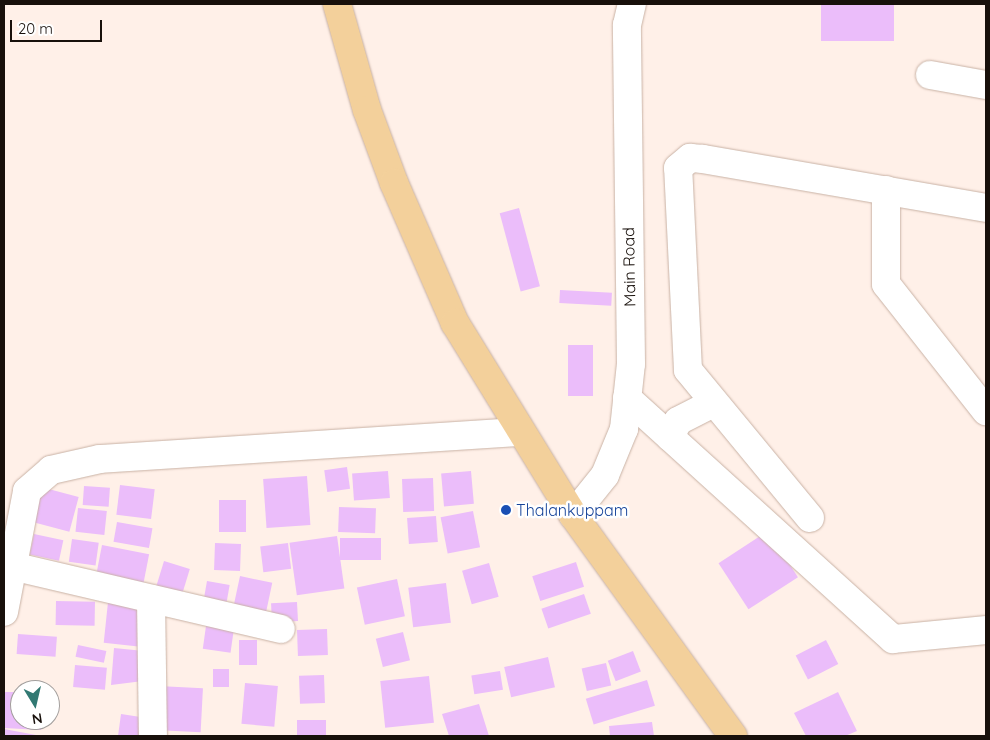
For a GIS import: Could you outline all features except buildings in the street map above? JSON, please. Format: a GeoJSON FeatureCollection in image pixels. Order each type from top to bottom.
{"type":"FeatureCollection","features":[{"type":"Feature","properties":{"kind":"main road"},"geometry":{"type":"LineString","coordinates":[[337,4],[367,110],[425,258],[455,323],[519,432],[573,515],[733,736]]}},
{"type":"Feature","properties":{"kind":"street","name":"Main Road"},"geometry":{"type":"LineString","coordinates":[[573,515],[605,475],[624,429],[631,364],[627,25],[632,4]]}},
{"type":"Feature","properties":{"kind":"street"},"geometry":{"type":"LineString","coordinates":[[930,75],[986,85]]}},
{"type":"Feature","properties":{"kind":"street"},"geometry":{"type":"LineString","coordinates":[[810,518],[692,380],[686,358],[677,180],[682,162],[703,159],[986,208]]}},
{"type":"Feature","properties":{"kind":"street"},"geometry":{"type":"LineString","coordinates":[[886,190],[886,284],[986,411]]}},
{"type":"Feature","properties":{"kind":"street"},"geometry":{"type":"LineString","coordinates":[[627,398],[893,639],[986,630]]}},
{"type":"Feature","properties":{"kind":"street"},"geometry":{"type":"LineString","coordinates":[[670,437],[678,421],[712,404]]}},
{"type":"Feature","properties":{"kind":"street"},"geometry":{"type":"LineString","coordinates":[[4,612],[27,491],[52,470],[100,459],[519,432]]}},
{"type":"Feature","properties":{"kind":"street"},"geometry":{"type":"LineString","coordinates":[[12,566],[281,629]]}},
{"type":"Feature","properties":{"kind":"street"},"geometry":{"type":"LineString","coordinates":[[151,599],[153,736]]}},
{"type":"Feature","properties":{"kind":"place","name":"Thalankuppam"},"geometry":{"type":"Point","coordinates":[506,510]}}]}
